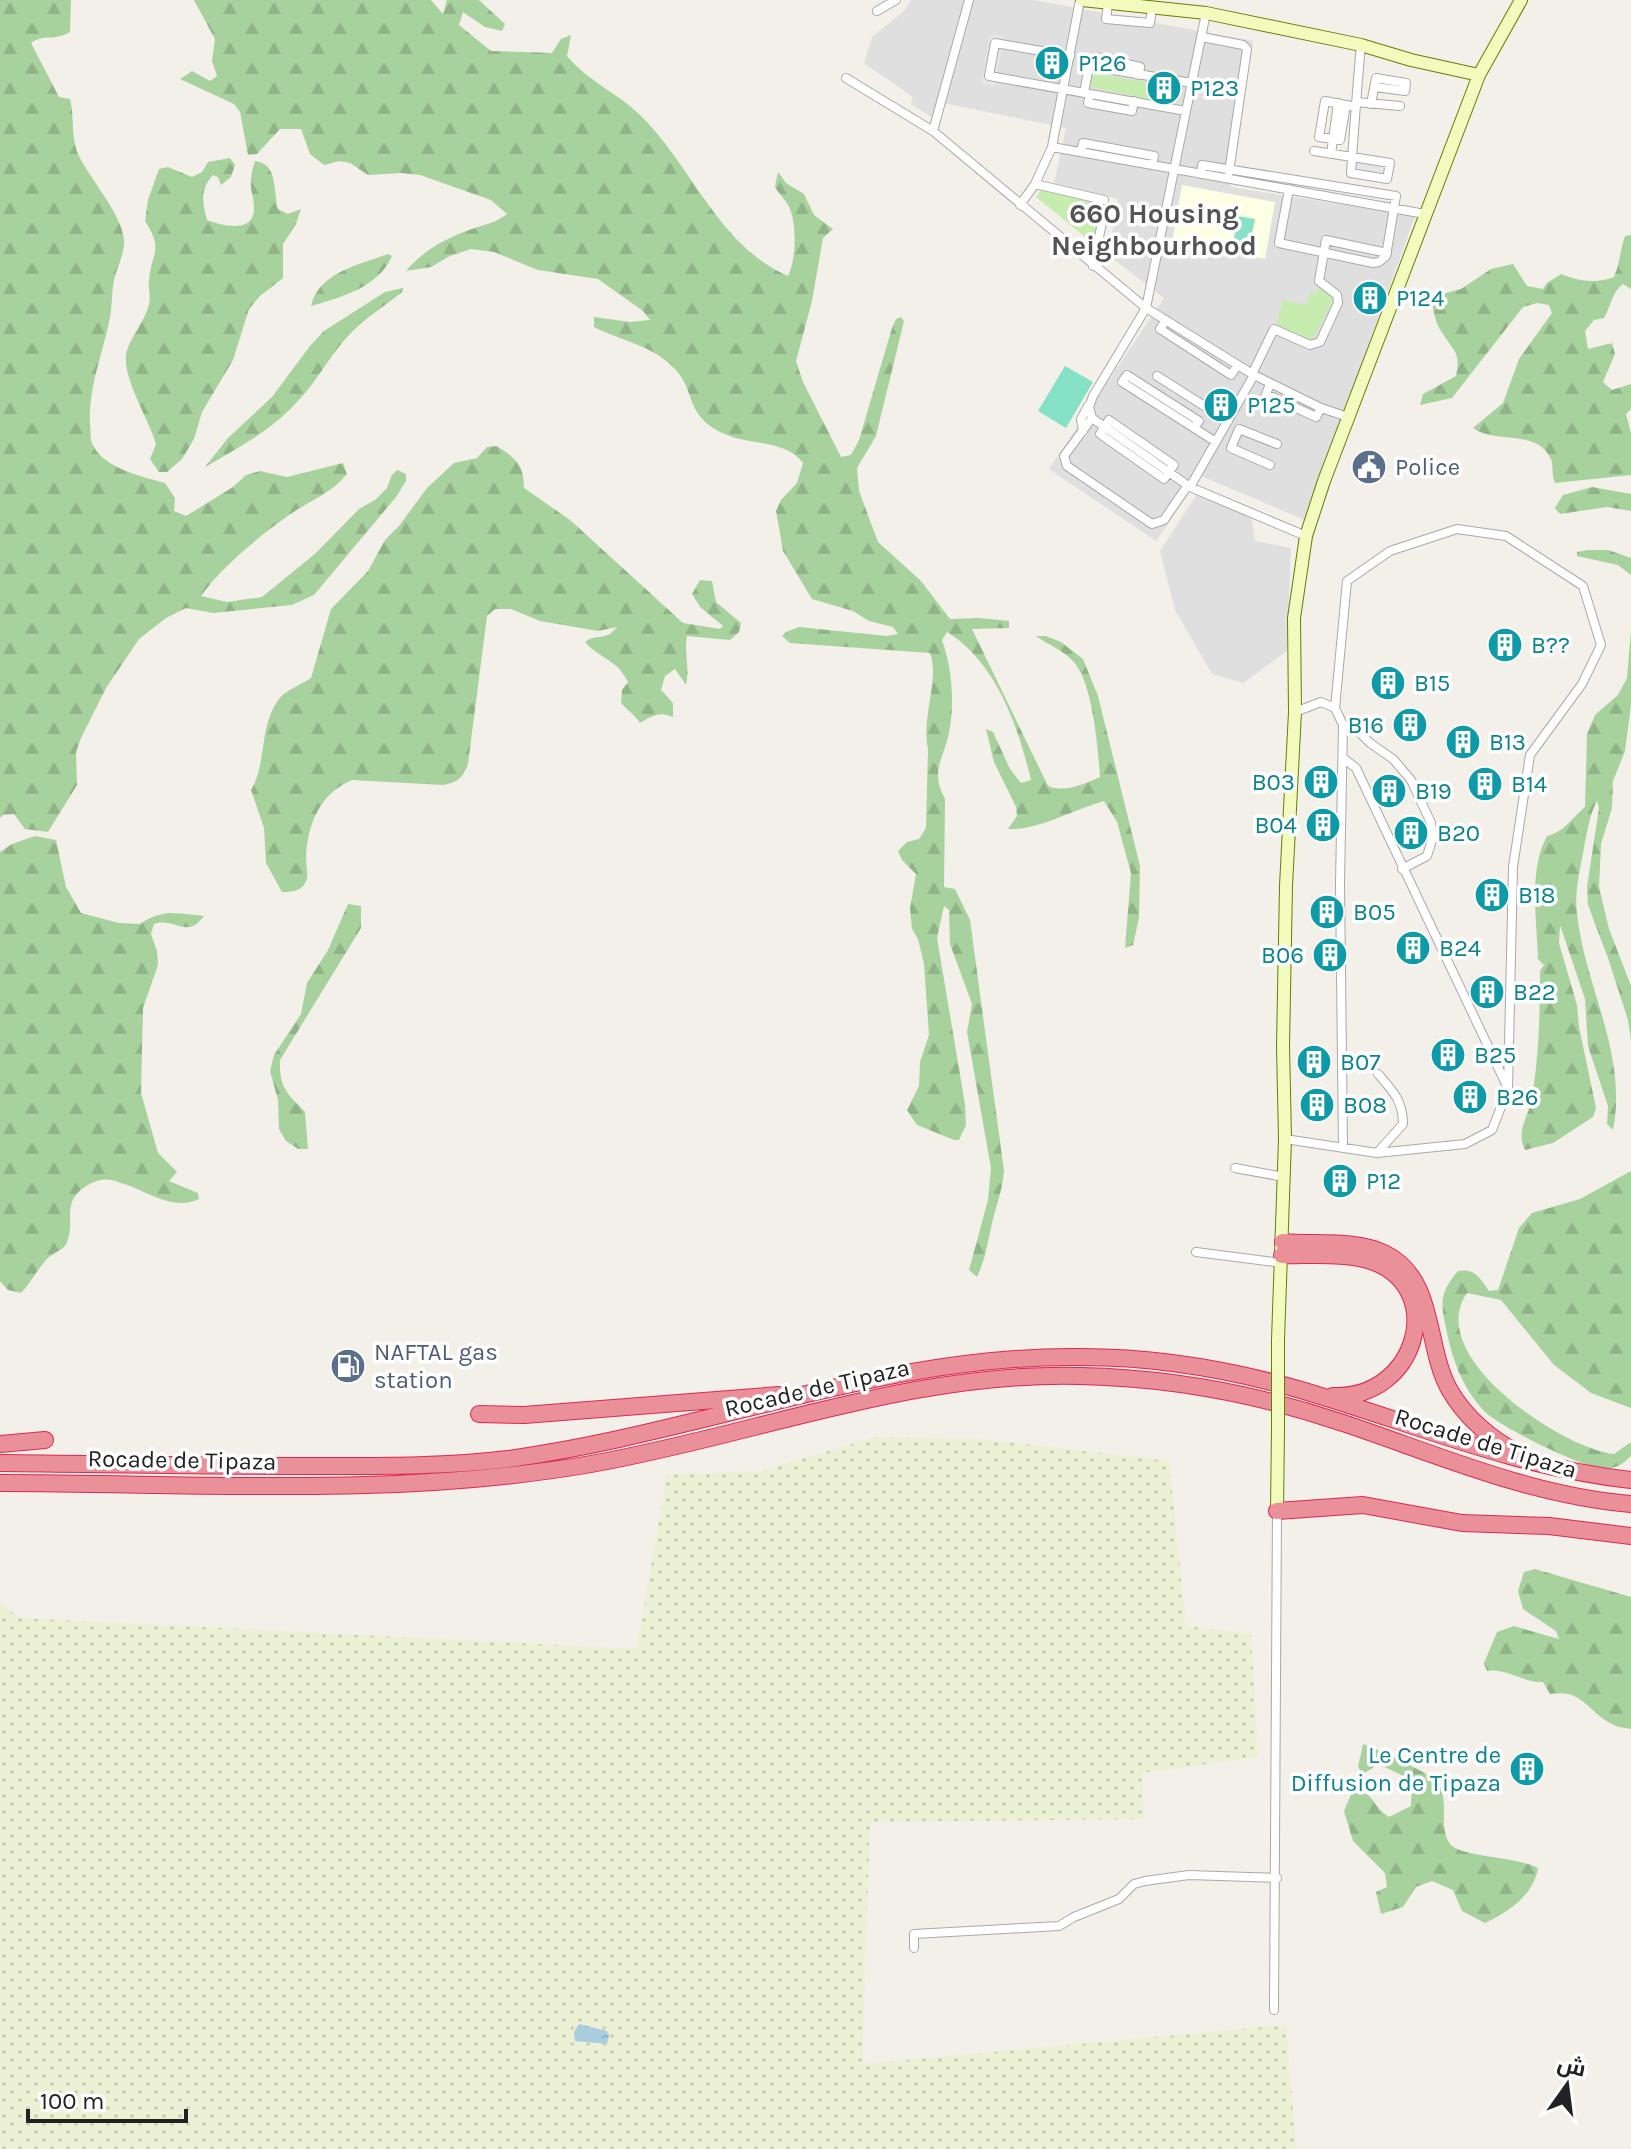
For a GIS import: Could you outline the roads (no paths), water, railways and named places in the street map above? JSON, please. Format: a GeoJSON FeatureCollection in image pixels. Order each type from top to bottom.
{"type":"FeatureCollection","features":[{"type":"Feature","properties":{"kind":"highway"},"geometry":{"type":"LineString","coordinates":[[1282,1253],[1371,1248],[1405,1268],[1426,1305],[1441,1367],[1448,1387],[1460,1405],[1492,1438],[1539,1462],[1567,1471]]}},
{"type":"Feature","properties":{"kind":"highway"},"geometry":{"type":"LineString","coordinates":[[1282,1253],[1351,1258],[1373,1262],[1389,1270],[1412,1301],[1415,1322],[1413,1342],[1406,1359],[1394,1376],[1377,1388],[1343,1397],[1323,1396],[1290,1387]]}},
{"type":"Feature","properties":{"kind":"highway","name":"Rocade de Tipaza"},"geometry":{"type":"LineString","coordinates":[[0,1463],[352,1466],[469,1463],[590,1445],[889,1375],[1008,1359],[1082,1356],[1210,1369],[1290,1387],[1481,1450],[1567,1471],[1631,1480]]}},
{"type":"Feature","properties":{"kind":"highway","name":"Rocade de Tipaza"},"geometry":{"type":"LineString","coordinates":[[0,1483],[340,1485],[473,1480],[593,1464],[925,1387],[982,1380],[1079,1376],[1211,1387],[1294,1408],[1507,1478],[1563,1493],[1631,1504]]}},
{"type":"Feature","properties":{"kind":"highway"},"geometry":{"type":"LineString","coordinates":[[479,1414],[524,1415],[764,1395],[809,1395]]}},
{"type":"Feature","properties":{"kind":"highway"},"geometry":{"type":"LineString","coordinates":[[0,1444],[45,1440]]}},
{"type":"Feature","properties":{"kind":"highway"},"geometry":{"type":"LineString","coordinates":[[1277,1511],[1363,1505],[1462,1523],[1549,1526],[1631,1536]]}},
{"type":"Feature","properties":{"kind":"street"},"geometry":{"type":"LineString","coordinates":[[877,11],[896,0]]}},
{"type":"Feature","properties":{"kind":"street"},"geometry":{"type":"LineString","coordinates":[[933,131],[969,0]]}},
{"type":"Feature","properties":{"kind":"street"},"geometry":{"type":"LineString","coordinates":[[1020,205],[1035,184],[1052,147],[1081,0],[1206,13],[1361,45],[1479,75]]}},
{"type":"Feature","properties":{"kind":"street"},"geometry":{"type":"LineString","coordinates":[[1274,2010],[1278,1340],[1285,1139],[1286,886],[1295,712],[1294,618],[1306,536],[1348,417],[1479,75],[1521,0]]}},
{"type":"Feature","properties":{"kind":"street"},"geometry":{"type":"LineString","coordinates":[[1083,431],[1081,419],[1146,308],[1206,13]]}},
{"type":"Feature","properties":{"kind":"street"},"geometry":{"type":"LineString","coordinates":[[1202,37],[1243,45],[1247,49],[1229,174]]}},
{"type":"Feature","properties":{"kind":"street"},"geometry":{"type":"LineString","coordinates":[[1070,56],[995,43],[989,76],[1087,93]]}},
{"type":"Feature","properties":{"kind":"street"},"geometry":{"type":"LineString","coordinates":[[1331,154],[1333,139],[1349,104],[1361,45]]}},
{"type":"Feature","properties":{"kind":"street"},"geometry":{"type":"LineString","coordinates":[[1186,111],[1134,101],[1132,111],[1088,103],[1089,66],[1095,67],[1096,57],[1140,67],[1139,75],[1192,83]]}},
{"type":"Feature","properties":{"kind":"street"},"geometry":{"type":"LineString","coordinates":[[846,78],[933,131],[1146,308],[1253,375],[1321,408],[1348,417]]}},
{"type":"Feature","properties":{"kind":"street"},"geometry":{"type":"LineString","coordinates":[[1371,104],[1375,87]]}},
{"type":"Feature","properties":{"kind":"street"},"geometry":{"type":"LineString","coordinates":[[1333,139],[1319,137],[1325,101],[1400,106]]}},
{"type":"Feature","properties":{"kind":"street"},"geometry":{"type":"LineString","coordinates":[[1314,151],[1331,154],[1352,157],[1390,163],[1387,179],[1351,173],[1352,157],[1349,104]]}},
{"type":"Feature","properties":{"kind":"street"},"geometry":{"type":"LineString","coordinates":[[1052,147],[1201,174],[1229,174],[1396,196],[1387,253],[1326,240],[1319,281],[1337,295],[1338,303],[1320,342],[1310,345],[1274,329],[1222,432],[1189,486],[1159,524],[1150,523],[1065,464],[1064,456],[1092,418],[1091,402]]}},
{"type":"Feature","properties":{"kind":"street"},"geometry":{"type":"LineString","coordinates":[[1229,174],[1289,189],[1425,214]]}},
{"type":"Feature","properties":{"kind":"street"},"geometry":{"type":"LineString","coordinates":[[1035,184],[1104,200]]}},
{"type":"Feature","properties":{"kind":"street"},"geometry":{"type":"LineString","coordinates":[[1289,189],[1279,243],[1324,253]]}},
{"type":"Feature","properties":{"kind":"street"},"geometry":{"type":"LineString","coordinates":[[1093,266],[1104,213]]}},
{"type":"Feature","properties":{"kind":"street"},"geometry":{"type":"LineString","coordinates":[[1194,428],[1199,421],[1127,375],[1122,382],[1194,428],[1216,442]]}},
{"type":"Feature","properties":{"kind":"street"},"geometry":{"type":"LineString","coordinates":[[1157,376],[1228,421]]}},
{"type":"Feature","properties":{"kind":"street"},"geometry":{"type":"LineString","coordinates":[[1092,418],[1189,486],[1306,536]]}},
{"type":"Feature","properties":{"kind":"street"},"geometry":{"type":"LineString","coordinates":[[1270,465],[1231,448],[1239,429],[1277,444]]}},
{"type":"Feature","properties":{"kind":"street"},"geometry":{"type":"LineString","coordinates":[[1222,432],[1235,439]]}},
{"type":"Feature","properties":{"kind":"street"},"geometry":{"type":"LineString","coordinates":[[1285,1139],[1343,1148],[1377,1153],[1465,1144],[1492,1130],[1508,1089],[1513,867],[1530,755],[1582,684],[1601,645],[1583,586],[1506,536],[1457,529],[1390,551],[1347,581],[1335,708],[1343,725],[1340,883],[1343,1148]]}},
{"type":"Feature","properties":{"kind":"street"},"geometry":{"type":"LineString","coordinates":[[1295,712],[1321,702],[1335,708]]}},
{"type":"Feature","properties":{"kind":"street"},"geometry":{"type":"LineString","coordinates":[[1343,725],[1354,727],[1393,759],[1411,780],[1431,823],[1433,837],[1427,856],[1402,869]]}},
{"type":"Feature","properties":{"kind":"street"},"geometry":{"type":"LineString","coordinates":[[1343,758],[1356,768],[1508,1089]]}},
{"type":"Feature","properties":{"kind":"street"},"geometry":{"type":"LineString","coordinates":[[1377,1153],[1403,1124],[1400,1099],[1378,1074]]}},
{"type":"Feature","properties":{"kind":"street"},"geometry":{"type":"LineString","coordinates":[[1235,1168],[1284,1177]]}},
{"type":"Feature","properties":{"kind":"street"},"geometry":{"type":"LineString","coordinates":[[1196,1252],[1282,1253]]}},
{"type":"Feature","properties":{"kind":"street"},"geometry":{"type":"LineString","coordinates":[[914,1948],[914,1934],[1059,1926],[1119,1899],[1134,1884],[1145,1881],[1189,1875],[1277,1878]]}},
{"type":"Feature","properties":{"kind":"water"},"geometry":{"type":"Polygon","coordinates":[[[579,2024],[607,2031],[607,2044],[575,2041],[574,2032],[579,2024]]]}},
{"type":"Feature","properties":{"kind":"place","name":"P126"},"geometry":{"type":"Point","coordinates":[1052,63]}},
{"type":"Feature","properties":{"kind":"place","name":"P123"},"geometry":{"type":"Point","coordinates":[1164,88]}},
{"type":"Feature","properties":{"kind":"place","name":"P124"},"geometry":{"type":"Point","coordinates":[1370,298]}},
{"type":"Feature","properties":{"kind":"place","name":"P125"},"geometry":{"type":"Point","coordinates":[1221,405]}},
{"type":"Feature","properties":{"kind":"place","name":"Police"},"geometry":{"type":"Point","coordinates":[1369,467]}},
{"type":"Feature","properties":{"kind":"place","name":"B??"},"geometry":{"type":"Point","coordinates":[1505,645]}},
{"type":"Feature","properties":{"kind":"place","name":"B15"},"geometry":{"type":"Point","coordinates":[1388,683]}},
{"type":"Feature","properties":{"kind":"place","name":"B16"},"geometry":{"type":"Point","coordinates":[1410,725]}},
{"type":"Feature","properties":{"kind":"place","name":"B13"},"geometry":{"type":"Point","coordinates":[1463,742]}},
{"type":"Feature","properties":{"kind":"place","name":"B03"},"geometry":{"type":"Point","coordinates":[1321,782]}},
{"type":"Feature","properties":{"kind":"place","name":"B14"},"geometry":{"type":"Point","coordinates":[1485,784]}},
{"type":"Feature","properties":{"kind":"place","name":"B19"},"geometry":{"type":"Point","coordinates":[1389,791]}},
{"type":"Feature","properties":{"kind":"place","name":"B04"},"geometry":{"type":"Point","coordinates":[1323,825]}},
{"type":"Feature","properties":{"kind":"place","name":"B20"},"geometry":{"type":"Point","coordinates":[1411,833]}},
{"type":"Feature","properties":{"kind":"place","name":"B18"},"geometry":{"type":"Point","coordinates":[1492,895]}},
{"type":"Feature","properties":{"kind":"place","name":"B05"},"geometry":{"type":"Point","coordinates":[1327,912]}},
{"type":"Feature","properties":{"kind":"place","name":"B24"},"geometry":{"type":"Point","coordinates":[1413,948]}},
{"type":"Feature","properties":{"kind":"place","name":"B06"},"geometry":{"type":"Point","coordinates":[1330,955]}},
{"type":"Feature","properties":{"kind":"place","name":"B22"},"geometry":{"type":"Point","coordinates":[1487,992]}},
{"type":"Feature","properties":{"kind":"place","name":"B25"},"geometry":{"type":"Point","coordinates":[1448,1055]}},
{"type":"Feature","properties":{"kind":"place","name":"B07"},"geometry":{"type":"Point","coordinates":[1314,1062]}},
{"type":"Feature","properties":{"kind":"place","name":"B26"},"geometry":{"type":"Point","coordinates":[1470,1097]}},
{"type":"Feature","properties":{"kind":"place","name":"B08"},"geometry":{"type":"Point","coordinates":[1317,1105]}},
{"type":"Feature","properties":{"kind":"place","name":"P12"},"geometry":{"type":"Point","coordinates":[1340,1181]}},
{"type":"Feature","properties":{"kind":"place","name":"NAFTAL gas station"},"geometry":{"type":"Point","coordinates":[348,1366]}},
{"type":"Feature","properties":{"kind":"place","name":"Le Centre de Diffusion de Tipaza"},"geometry":{"type":"Point","coordinates":[1527,1769]}},
{"type":"Feature","properties":{"kind":"district","name":"660 Housing Neighbourhood"},"geometry":{"type":"Point","coordinates":[1154,229]}}]}
